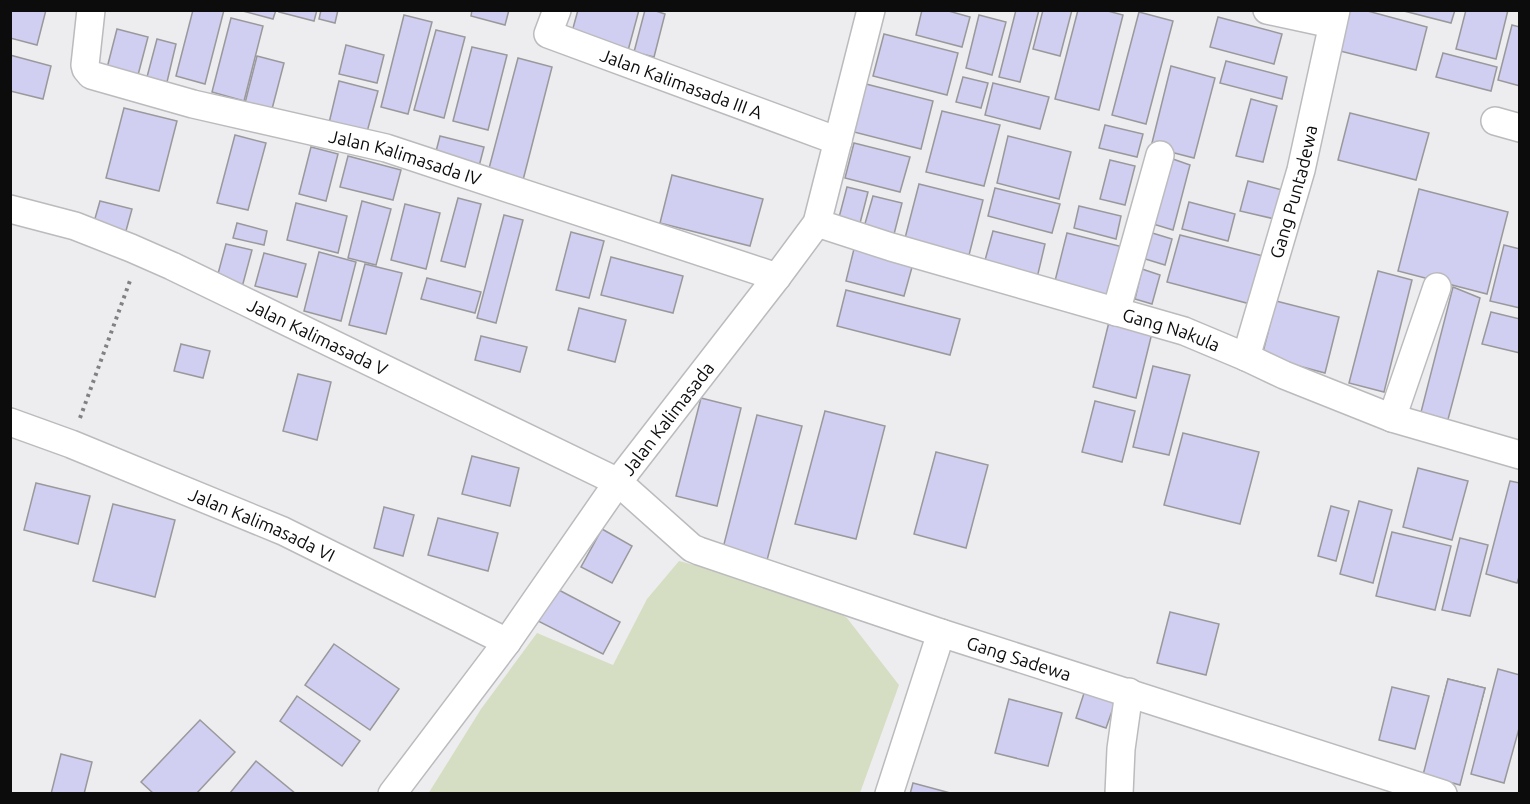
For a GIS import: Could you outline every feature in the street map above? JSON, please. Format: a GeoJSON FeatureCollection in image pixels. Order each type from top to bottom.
{"type":"FeatureCollection","features":[{"type":"Feature","properties":{"kind":"street","name":"Jalan Kalimasada IV"},"geometry":{"type":"LineString","coordinates":[[92,10],[85,64],[91,75],[193,104],[386,148],[777,277]]}},
{"type":"Feature","properties":{"kind":"street","name":"Jalan Kalimasada III A"},"geometry":{"type":"LineString","coordinates":[[557,10],[548,34],[838,141]]}},
{"type":"Feature","properties":{"kind":"street","name":"Jalan Kalimasada"},"geometry":{"type":"LineString","coordinates":[[392,794],[507,642],[618,482],[817,223],[872,10]]}},
{"type":"Feature","properties":{"kind":"street"},"geometry":{"type":"LineString","coordinates":[[1267,10],[1334,17]]}},
{"type":"Feature","properties":{"kind":"street","name":"Gang Puntadewa"},"geometry":{"type":"LineString","coordinates":[[1246,357],[1301,170],[1334,17]]}},
{"type":"Feature","properties":{"kind":"street"},"geometry":{"type":"LineString","coordinates":[[1116,312],[1160,155]]}},
{"type":"Feature","properties":{"kind":"street","name":"Jalan Kalimasada V"},"geometry":{"type":"LineString","coordinates":[[10,209],[75,226],[140,252],[618,482]]}},
{"type":"Feature","properties":{"kind":"street","name":"Gang Nakula"},"geometry":{"type":"LineString","coordinates":[[817,223],[891,247],[1184,332],[1392,418],[1520,455]]}},
{"type":"Feature","properties":{"kind":"street"},"geometry":{"type":"LineString","coordinates":[[1392,418],[1437,287]]}},
{"type":"Feature","properties":{"kind":"street","name":"Jalan Kalimasada VI"},"geometry":{"type":"LineString","coordinates":[[10,422],[71,444],[283,531],[507,642]]}},
{"type":"Feature","properties":{"kind":"street","name":"Gang Sadewa"},"geometry":{"type":"LineString","coordinates":[[618,482],[692,548],[699,551],[942,633],[1443,794]]}},
{"type":"Feature","properties":{"kind":"street"},"geometry":{"type":"LineString","coordinates":[[889,794],[942,633]]}},
{"type":"Feature","properties":{"kind":"street"},"geometry":{"type":"LineString","coordinates":[[1119,794],[1121,749],[1130,692]]}},
{"type":"Feature","properties":{"kind":"path"},"geometry":{"type":"LineString","coordinates":[[71,444],[140,252]]}},
{"type":"Feature","properties":{"kind":"green space"},"geometry":{"type":"Polygon","coordinates":[[[679,561],[811,595],[847,618],[899,685],[860,793],[428,794],[481,709],[537,633],[613,665],[647,599],[679,561]]]}},
{"type":"Feature","properties":{"kind":"building"},"geometry":{"type":"Polygon","coordinates":[[[10,10],[46,10],[37,45],[10,38],[10,10]]]}},
{"type":"Feature","properties":{"kind":"building"},"geometry":{"type":"Polygon","coordinates":[[[193,10],[224,10],[205,84],[176,76],[193,10]]]}},
{"type":"Feature","properties":{"kind":"building"},"geometry":{"type":"Polygon","coordinates":[[[239,10],[276,10],[273,19],[239,10]]]}},
{"type":"Feature","properties":{"kind":"building"},"geometry":{"type":"Polygon","coordinates":[[[280,10],[317,10],[314,21],[279,12],[280,10]]]}},
{"type":"Feature","properties":{"kind":"building"},"geometry":{"type":"Polygon","coordinates":[[[321,10],[338,10],[335,23],[319,19],[321,10]]]}},
{"type":"Feature","properties":{"kind":"building"},"geometry":{"type":"Polygon","coordinates":[[[472,10],[509,10],[505,25],[471,16],[472,10]]]}},
{"type":"Feature","properties":{"kind":"building"},"geometry":{"type":"Polygon","coordinates":[[[578,10],[639,10],[626,58],[570,39],[578,10]]]}},
{"type":"Feature","properties":{"kind":"building"},"geometry":{"type":"Polygon","coordinates":[[[645,10],[665,14],[654,57],[634,52],[645,10]]]}},
{"type":"Feature","properties":{"kind":"building"},"geometry":{"type":"Polygon","coordinates":[[[922,10],[945,10],[970,17],[962,47],[916,35],[922,10]]]}},
{"type":"Feature","properties":{"kind":"building"},"geometry":{"type":"Polygon","coordinates":[[[1016,10],[1039,10],[1020,82],[999,77],[1016,10]]]}},
{"type":"Feature","properties":{"kind":"building"},"geometry":{"type":"Polygon","coordinates":[[[1043,10],[1072,10],[1060,56],[1033,49],[1043,10]]]}},
{"type":"Feature","properties":{"kind":"building"},"geometry":{"type":"Polygon","coordinates":[[[1078,10],[1104,10],[1123,15],[1099,110],[1055,99],[1078,10]]]}},
{"type":"Feature","properties":{"kind":"building"},"geometry":{"type":"Polygon","coordinates":[[[1346,10],[1364,10],[1427,27],[1416,70],[1336,50],[1346,10]]]}},
{"type":"Feature","properties":{"kind":"building"},"geometry":{"type":"Polygon","coordinates":[[[1400,10],[1455,10],[1451,23],[1400,10]]]}},
{"type":"Feature","properties":{"kind":"building"},"geometry":{"type":"Polygon","coordinates":[[[1466,10],[1508,10],[1496,59],[1456,49],[1466,10]]]}},
{"type":"Feature","properties":{"kind":"building"},"geometry":{"type":"Polygon","coordinates":[[[1139,12],[1173,21],[1146,124],[1112,115],[1139,12]]]}},
{"type":"Feature","properties":{"kind":"building"},"geometry":{"type":"Polygon","coordinates":[[[404,15],[432,22],[408,114],[381,107],[404,15]]]}},
{"type":"Feature","properties":{"kind":"building"},"geometry":{"type":"Polygon","coordinates":[[[979,15],[1006,22],[992,75],[966,68],[979,15]]]}},
{"type":"Feature","properties":{"kind":"building"},"geometry":{"type":"Polygon","coordinates":[[[1218,17],[1282,34],[1274,64],[1210,47],[1218,17]]]}},
{"type":"Feature","properties":{"kind":"building"},"geometry":{"type":"Polygon","coordinates":[[[231,18],[263,26],[244,101],[212,92],[231,18]]]}},
{"type":"Feature","properties":{"kind":"building"},"geometry":{"type":"Polygon","coordinates":[[[1512,25],[1520,27],[1520,86],[1498,80],[1512,25]]]}},
{"type":"Feature","properties":{"kind":"building"},"geometry":{"type":"Polygon","coordinates":[[[117,29],[148,37],[138,75],[107,68],[117,29]]]}},
{"type":"Feature","properties":{"kind":"building"},"geometry":{"type":"Polygon","coordinates":[[[436,30],[465,37],[444,118],[414,110],[436,30]]]}},
{"type":"Feature","properties":{"kind":"building"},"geometry":{"type":"Polygon","coordinates":[[[884,34],[958,53],[947,95],[873,76],[884,34]]]}},
{"type":"Feature","properties":{"kind":"building"},"geometry":{"type":"Polygon","coordinates":[[[157,39],[176,44],[167,82],[147,77],[157,39]]]}},
{"type":"Feature","properties":{"kind":"building"},"geometry":{"type":"Polygon","coordinates":[[[346,45],[384,55],[377,83],[339,74],[346,45]]]}},
{"type":"Feature","properties":{"kind":"building"},"geometry":{"type":"Polygon","coordinates":[[[472,47],[507,55],[488,130],[453,121],[472,47]]]}},
{"type":"Feature","properties":{"kind":"building"},"geometry":{"type":"Polygon","coordinates":[[[1443,53],[1497,67],[1491,91],[1436,77],[1443,53]]]}},
{"type":"Feature","properties":{"kind":"building"},"geometry":{"type":"Polygon","coordinates":[[[10,55],[51,66],[43,99],[10,91],[10,55]]]}},
{"type":"Feature","properties":{"kind":"building"},"geometry":{"type":"Polygon","coordinates":[[[257,56],[284,63],[272,109],[245,103],[257,56]]]}},
{"type":"Feature","properties":{"kind":"building"},"geometry":{"type":"Polygon","coordinates":[[[518,58],[552,67],[522,184],[487,176],[518,58]]]}},
{"type":"Feature","properties":{"kind":"building"},"geometry":{"type":"Polygon","coordinates":[[[1226,61],[1287,77],[1282,99],[1220,83],[1226,61]]]}},
{"type":"Feature","properties":{"kind":"building"},"geometry":{"type":"Polygon","coordinates":[[[1171,66],[1215,78],[1194,158],[1151,147],[1171,66]]]}},
{"type":"Feature","properties":{"kind":"building"},"geometry":{"type":"Polygon","coordinates":[[[963,77],[988,83],[981,108],[956,102],[963,77]]]}},
{"type":"Feature","properties":{"kind":"building"},"geometry":{"type":"Polygon","coordinates":[[[339,81],[378,91],[367,132],[329,123],[339,81]]]}},
{"type":"Feature","properties":{"kind":"building"},"geometry":{"type":"Polygon","coordinates":[[[993,83],[1049,97],[1040,129],[985,115],[993,83]]]}},
{"type":"Feature","properties":{"kind":"building"},"geometry":{"type":"Polygon","coordinates":[[[866,84],[933,101],[921,149],[854,132],[866,84]]]}},
{"type":"Feature","properties":{"kind":"building"},"geometry":{"type":"Polygon","coordinates":[[[1251,99],[1277,106],[1263,162],[1236,156],[1251,99]]]}},
{"type":"Feature","properties":{"kind":"building"},"geometry":{"type":"Polygon","coordinates":[[[124,108],[177,121],[159,191],[106,178],[124,108]]]}},
{"type":"Feature","properties":{"kind":"building"},"geometry":{"type":"Polygon","coordinates":[[[942,111],[1000,125],[984,186],[926,172],[942,111]]]}},
{"type":"Feature","properties":{"kind":"building"},"geometry":{"type":"Polygon","coordinates":[[[1350,113],[1429,133],[1416,180],[1338,160],[1350,113]]]}},
{"type":"Feature","properties":{"kind":"building"},"geometry":{"type":"Polygon","coordinates":[[[1105,125],[1143,134],[1137,157],[1099,148],[1105,125]]]}},
{"type":"Feature","properties":{"kind":"building"},"geometry":{"type":"Polygon","coordinates":[[[235,135],[266,143],[248,210],[217,203],[235,135]]]}},
{"type":"Feature","properties":{"kind":"building"},"geometry":{"type":"Polygon","coordinates":[[[440,136],[484,147],[477,174],[433,163],[440,136]]]}},
{"type":"Feature","properties":{"kind":"building"},"geometry":{"type":"Polygon","coordinates":[[[1008,136],[1071,152],[1059,199],[997,183],[1008,136]]]}},
{"type":"Feature","properties":{"kind":"building"},"geometry":{"type":"Polygon","coordinates":[[[854,143],[910,157],[900,192],[845,178],[854,143]]]}},
{"type":"Feature","properties":{"kind":"building"},"geometry":{"type":"Polygon","coordinates":[[[311,147],[338,154],[326,201],[299,194],[311,147]]]}},
{"type":"Feature","properties":{"kind":"building"},"geometry":{"type":"Polygon","coordinates":[[[348,156],[401,170],[393,200],[340,187],[348,156]]]}},
{"type":"Feature","properties":{"kind":"building"},"geometry":{"type":"Polygon","coordinates":[[[1170,158],[1190,165],[1173,230],[1153,224],[1170,158]]]}},
{"type":"Feature","properties":{"kind":"building"},"geometry":{"type":"Polygon","coordinates":[[[1110,160],[1135,166],[1125,205],[1100,199],[1110,160]]]}},
{"type":"Feature","properties":{"kind":"building"},"geometry":{"type":"Polygon","coordinates":[[[672,175],[763,199],[750,246],[660,223],[672,175]]]}},
{"type":"Feature","properties":{"kind":"building"},"geometry":{"type":"Polygon","coordinates":[[[1248,181],[1286,191],[1279,220],[1240,211],[1248,181]]]}},
{"type":"Feature","properties":{"kind":"building"},"geometry":{"type":"Polygon","coordinates":[[[919,184],[983,200],[968,259],[904,242],[919,184]]]}},
{"type":"Feature","properties":{"kind":"building"},"geometry":{"type":"Polygon","coordinates":[[[847,187],[868,192],[858,231],[837,225],[847,187]]]}},
{"type":"Feature","properties":{"kind":"building"},"geometry":{"type":"Polygon","coordinates":[[[995,188],[1060,204],[1052,233],[988,216],[995,188]]]}},
{"type":"Feature","properties":{"kind":"building"},"geometry":{"type":"Polygon","coordinates":[[[1419,189],[1508,212],[1487,294],[1398,271],[1419,189]]]}},
{"type":"Feature","properties":{"kind":"building"},"geometry":{"type":"Polygon","coordinates":[[[873,196],[902,203],[892,242],[862,234],[873,196]]]}},
{"type":"Feature","properties":{"kind":"building"},"geometry":{"type":"Polygon","coordinates":[[[458,198],[481,204],[465,267],[441,261],[458,198]]]}},
{"type":"Feature","properties":{"kind":"building"},"geometry":{"type":"Polygon","coordinates":[[[100,201],[132,209],[124,238],[92,229],[100,201]]]}},
{"type":"Feature","properties":{"kind":"building"},"geometry":{"type":"Polygon","coordinates":[[[362,201],[391,209],[376,265],[348,258],[362,201]]]}},
{"type":"Feature","properties":{"kind":"building"},"geometry":{"type":"Polygon","coordinates":[[[1189,202],[1235,214],[1228,241],[1182,229],[1189,202]]]}},
{"type":"Feature","properties":{"kind":"building"},"geometry":{"type":"Polygon","coordinates":[[[296,203],[347,216],[338,253],[287,240],[296,203]]]}},
{"type":"Feature","properties":{"kind":"building"},"geometry":{"type":"Polygon","coordinates":[[[405,204],[440,213],[426,269],[391,260],[405,204]]]}},
{"type":"Feature","properties":{"kind":"building"},"geometry":{"type":"Polygon","coordinates":[[[1079,206],[1121,216],[1116,239],[1074,228],[1079,206]]]}},
{"type":"Feature","properties":{"kind":"building"},"geometry":{"type":"Polygon","coordinates":[[[504,215],[523,220],[496,323],[477,318],[504,215]]]}},
{"type":"Feature","properties":{"kind":"building"},"geometry":{"type":"Polygon","coordinates":[[[237,223],[267,231],[264,245],[233,238],[237,223]]]}},
{"type":"Feature","properties":{"kind":"building"},"geometry":{"type":"Polygon","coordinates":[[[993,231],[1045,244],[1037,278],[984,264],[993,231]]]}},
{"type":"Feature","properties":{"kind":"building"},"geometry":{"type":"Polygon","coordinates":[[[571,232],[604,241],[589,298],[556,290],[571,232]]]}},
{"type":"Feature","properties":{"kind":"building"},"geometry":{"type":"Polygon","coordinates":[[[1149,232],[1172,239],[1165,265],[1142,258],[1149,232]]]}},
{"type":"Feature","properties":{"kind":"building"},"geometry":{"type":"Polygon","coordinates":[[[1067,233],[1123,247],[1110,299],[1054,285],[1067,233]]]}},
{"type":"Feature","properties":{"kind":"building"},"geometry":{"type":"Polygon","coordinates":[[[1180,235],[1267,257],[1254,305],[1167,282],[1180,235]]]}},
{"type":"Feature","properties":{"kind":"building"},"geometry":{"type":"Polygon","coordinates":[[[226,244],[252,250],[241,291],[215,285],[226,244]]]}},
{"type":"Feature","properties":{"kind":"building"},"geometry":{"type":"Polygon","coordinates":[[[855,245],[914,260],[904,296],[846,281],[855,245]]]}},
{"type":"Feature","properties":{"kind":"building"},"geometry":{"type":"Polygon","coordinates":[[[1504,245],[1520,249],[1520,308],[1490,301],[1504,245]]]}},
{"type":"Feature","properties":{"kind":"building"},"geometry":{"type":"Polygon","coordinates":[[[319,252],[356,262],[341,321],[304,311],[319,252]]]}},
{"type":"Feature","properties":{"kind":"building"},"geometry":{"type":"Polygon","coordinates":[[[264,253],[306,264],[297,297],[255,286],[264,253]]]}},
{"type":"Feature","properties":{"kind":"building"},"geometry":{"type":"Polygon","coordinates":[[[611,257],[683,276],[673,313],[601,295],[611,257]]]}},
{"type":"Feature","properties":{"kind":"building"},"geometry":{"type":"Polygon","coordinates":[[[365,264],[402,273],[386,334],[349,325],[365,264]]]}},
{"type":"Feature","properties":{"kind":"building"},"geometry":{"type":"Polygon","coordinates":[[[1142,269],[1160,275],[1152,304],[1135,299],[1142,269]]]}},
{"type":"Feature","properties":{"kind":"building"},"geometry":{"type":"Polygon","coordinates":[[[1378,271],[1412,280],[1384,392],[1349,383],[1378,271]]]}},
{"type":"Feature","properties":{"kind":"building"},"geometry":{"type":"Polygon","coordinates":[[[427,278],[481,292],[475,313],[421,299],[427,278]]]}},
{"type":"Feature","properties":{"kind":"building"},"geometry":{"type":"Polygon","coordinates":[[[1453,287],[1480,298],[1446,427],[1420,416],[1453,287]]]}},
{"type":"Feature","properties":{"kind":"building"},"geometry":{"type":"Polygon","coordinates":[[[846,290],[960,319],[950,355],[837,326],[846,290]]]}},
{"type":"Feature","properties":{"kind":"building"},"geometry":{"type":"Polygon","coordinates":[[[1276,301],[1339,317],[1325,373],[1262,356],[1276,301]]]}},
{"type":"Feature","properties":{"kind":"building"},"geometry":{"type":"Polygon","coordinates":[[[579,308],[626,320],[615,362],[568,350],[579,308]]]}},
{"type":"Feature","properties":{"kind":"building"},"geometry":{"type":"Polygon","coordinates":[[[1491,312],[1520,319],[1520,353],[1482,344],[1491,312]]]}},
{"type":"Feature","properties":{"kind":"building"},"geometry":{"type":"Polygon","coordinates":[[[1109,322],[1152,333],[1136,398],[1093,387],[1109,322]]]}},
{"type":"Feature","properties":{"kind":"building"},"geometry":{"type":"Polygon","coordinates":[[[481,336],[527,347],[520,372],[475,360],[481,336]]]}},
{"type":"Feature","properties":{"kind":"building"},"geometry":{"type":"Polygon","coordinates":[[[181,344],[210,351],[203,378],[174,371],[181,344]]]}},
{"type":"Feature","properties":{"kind":"building"},"geometry":{"type":"Polygon","coordinates":[[[1153,366],[1190,375],[1169,455],[1133,447],[1153,366]]]}},
{"type":"Feature","properties":{"kind":"building"},"geometry":{"type":"Polygon","coordinates":[[[298,374],[331,382],[317,440],[283,431],[298,374]]]}},
{"type":"Feature","properties":{"kind":"building"},"geometry":{"type":"Polygon","coordinates":[[[701,398],[741,408],[717,506],[676,496],[701,398]]]}},
{"type":"Feature","properties":{"kind":"building"},"geometry":{"type":"Polygon","coordinates":[[[1095,401],[1135,411],[1122,462],[1082,452],[1095,401]]]}},
{"type":"Feature","properties":{"kind":"building"},"geometry":{"type":"Polygon","coordinates":[[[825,411],[885,426],[856,539],[795,524],[825,411]]]}},
{"type":"Feature","properties":{"kind":"building"},"geometry":{"type":"Polygon","coordinates":[[[757,415],[802,426],[766,564],[722,552],[757,415]]]}},
{"type":"Feature","properties":{"kind":"building"},"geometry":{"type":"Polygon","coordinates":[[[1183,433],[1259,452],[1240,524],[1164,505],[1183,433]]]}},
{"type":"Feature","properties":{"kind":"building"},"geometry":{"type":"Polygon","coordinates":[[[936,452],[988,465],[966,548],[914,534],[936,452]]]}},
{"type":"Feature","properties":{"kind":"building"},"geometry":{"type":"Polygon","coordinates":[[[472,456],[519,468],[510,506],[462,494],[472,456]]]}},
{"type":"Feature","properties":{"kind":"building"},"geometry":{"type":"Polygon","coordinates":[[[1418,468],[1468,481],[1452,540],[1403,527],[1418,468]]]}},
{"type":"Feature","properties":{"kind":"building"},"geometry":{"type":"Polygon","coordinates":[[[1510,481],[1520,483],[1520,574],[1517,583],[1486,574],[1510,481]]]}},
{"type":"Feature","properties":{"kind":"building"},"geometry":{"type":"Polygon","coordinates":[[[36,483],[90,496],[78,544],[24,530],[36,483]]]}},
{"type":"Feature","properties":{"kind":"building"},"geometry":{"type":"Polygon","coordinates":[[[1359,501],[1392,510],[1373,583],[1340,574],[1359,501]]]}},
{"type":"Feature","properties":{"kind":"building"},"geometry":{"type":"Polygon","coordinates":[[[113,504],[175,520],[155,597],[93,581],[113,504]]]}},
{"type":"Feature","properties":{"kind":"building"},"geometry":{"type":"Polygon","coordinates":[[[1331,506],[1349,511],[1336,561],[1318,556],[1331,506]]]}},
{"type":"Feature","properties":{"kind":"building"},"geometry":{"type":"Polygon","coordinates":[[[384,507],[414,515],[403,556],[374,548],[384,507]]]}},
{"type":"Feature","properties":{"kind":"building"},"geometry":{"type":"Polygon","coordinates":[[[438,518],[498,533],[488,571],[428,555],[438,518]]]}},
{"type":"Feature","properties":{"kind":"building"},"geometry":{"type":"Polygon","coordinates":[[[602,529],[632,546],[612,583],[581,567],[602,529]]]}},
{"type":"Feature","properties":{"kind":"building"},"geometry":{"type":"Polygon","coordinates":[[[1392,532],[1451,546],[1435,610],[1376,596],[1392,532]]]}},
{"type":"Feature","properties":{"kind":"building"},"geometry":{"type":"Polygon","coordinates":[[[1460,538],[1488,545],[1470,616],[1442,610],[1460,538]]]}},
{"type":"Feature","properties":{"kind":"building"},"geometry":{"type":"Polygon","coordinates":[[[555,588],[620,622],[603,654],[538,621],[555,588]]]}},
{"type":"Feature","properties":{"kind":"building"},"geometry":{"type":"Polygon","coordinates":[[[1170,612],[1219,624],[1206,675],[1157,663],[1170,612]]]}},
{"type":"Feature","properties":{"kind":"building"},"geometry":{"type":"Polygon","coordinates":[[[334,644],[399,689],[370,730],[305,685],[334,644]]]}},
{"type":"Feature","properties":{"kind":"building"},"geometry":{"type":"Polygon","coordinates":[[[1498,669],[1520,675],[1520,725],[1504,783],[1471,774],[1498,669]]]}},
{"type":"Feature","properties":{"kind":"building"},"geometry":{"type":"Polygon","coordinates":[[[1448,679],[1485,688],[1474,729],[1438,720],[1448,679]]]}},
{"type":"Feature","properties":{"kind":"building"},"geometry":{"type":"Polygon","coordinates":[[[1448,679],[1485,688],[1460,785],[1423,775],[1448,679]]]}},
{"type":"Feature","properties":{"kind":"building"},"geometry":{"type":"Polygon","coordinates":[[[1086,687],[1117,697],[1106,728],[1076,718],[1086,687]]]}},
{"type":"Feature","properties":{"kind":"building"},"geometry":{"type":"Polygon","coordinates":[[[1392,687],[1429,696],[1415,749],[1379,740],[1392,687]]]}},
{"type":"Feature","properties":{"kind":"building"},"geometry":{"type":"Polygon","coordinates":[[[297,696],[360,741],[342,766],[280,721],[297,696]]]}},
{"type":"Feature","properties":{"kind":"building"},"geometry":{"type":"Polygon","coordinates":[[[1009,699],[1062,713],[1048,766],[995,753],[1009,699]]]}},
{"type":"Feature","properties":{"kind":"building"},"geometry":{"type":"Polygon","coordinates":[[[200,720],[235,752],[196,794],[154,794],[141,782],[200,720]]]}},
{"type":"Feature","properties":{"kind":"building"},"geometry":{"type":"Polygon","coordinates":[[[61,754],[92,762],[84,794],[51,794],[61,754]]]}},
{"type":"Feature","properties":{"kind":"building"},"geometry":{"type":"Polygon","coordinates":[[[256,761],[296,794],[230,793],[256,761]]]}},
{"type":"Feature","properties":{"kind":"building"},"geometry":{"type":"Polygon","coordinates":[[[913,783],[954,794],[910,794],[913,783]]]}}]}
